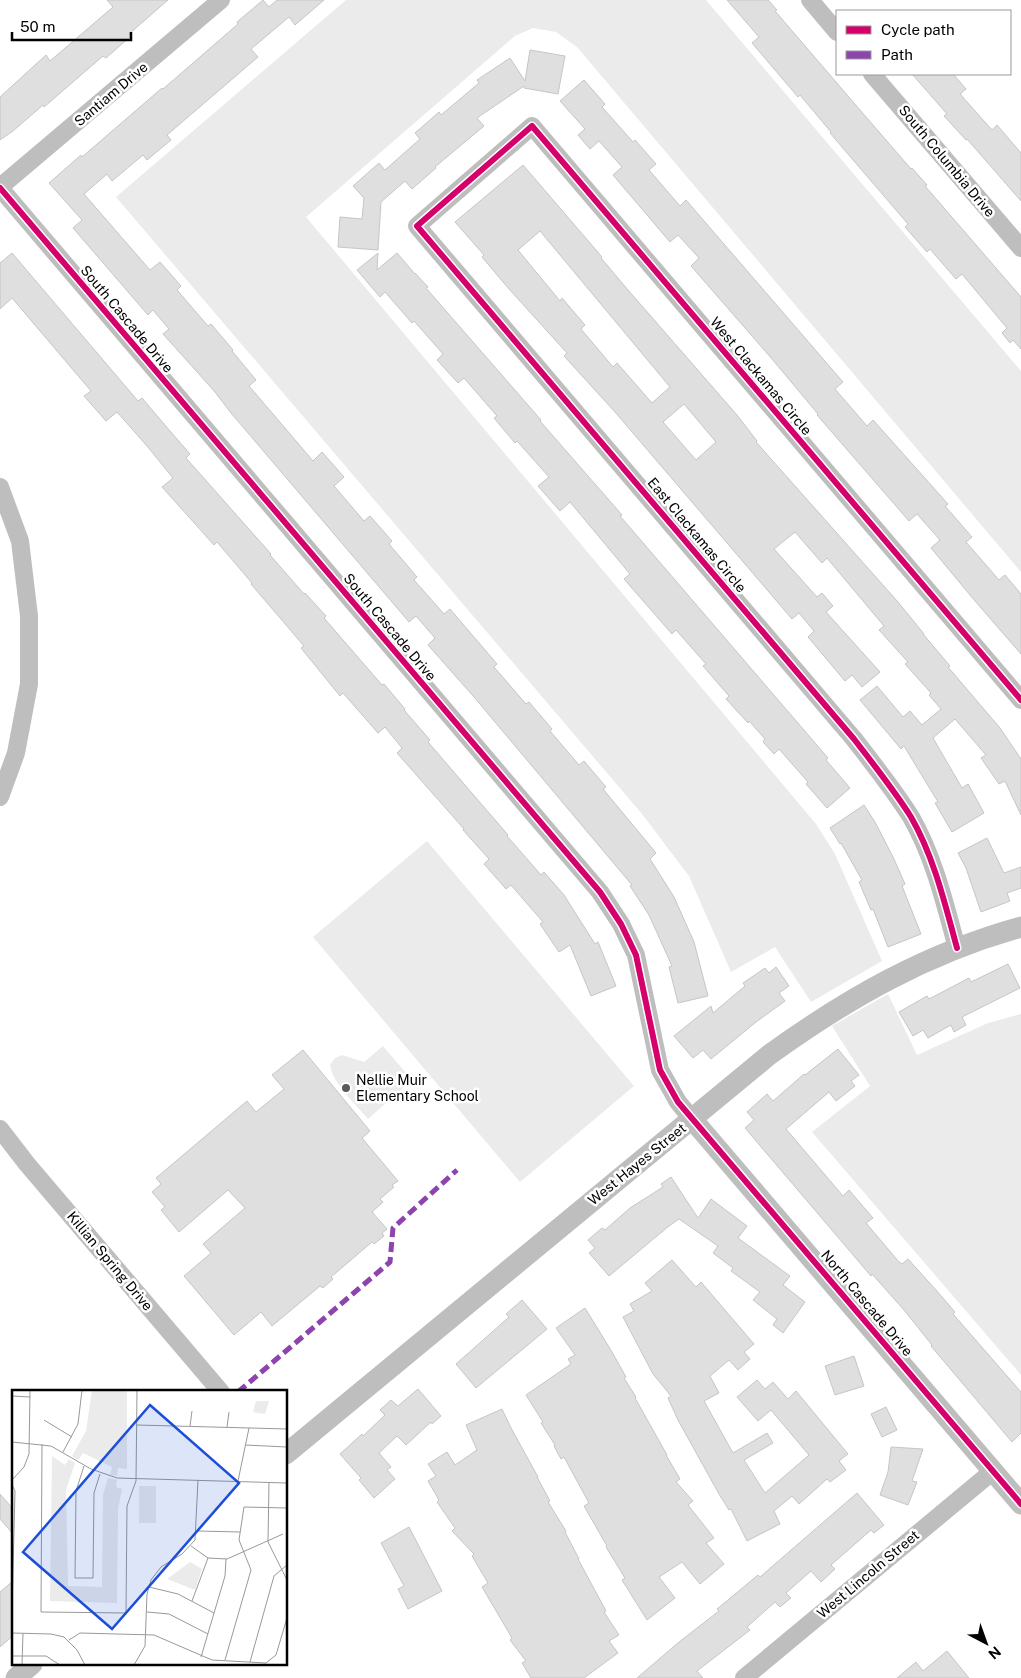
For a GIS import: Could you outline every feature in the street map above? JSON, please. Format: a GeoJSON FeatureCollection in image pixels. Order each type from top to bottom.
{"type":"FeatureCollection","features":[{"type":"Feature","properties":{"kind":"street","name":"Santiam Drive"},"geometry":{"type":"LineString","coordinates":[[0,188],[222,0]]}},
{"type":"Feature","properties":{"kind":"street"},"geometry":{"type":"LineString","coordinates":[[810,0],[836,31]]}},
{"type":"Feature","properties":{"kind":"street","name":"South Columbia Drive"},"geometry":{"type":"LineString","coordinates":[[873,75],[1021,248]]}},
{"type":"Feature","properties":{"kind":"street","name":"West Clackamas Circle"},"geometry":{"type":"LineString","coordinates":[[474,176],[532,126],[1021,700]]}},
{"type":"Feature","properties":{"kind":"street","name":"East Clackamas Circle"},"geometry":{"type":"LineString","coordinates":[[474,176],[417,226],[854,739],[888,784],[911,818],[926,850],[941,891],[957,948]]}},
{"type":"Feature","properties":{"kind":"street","name":"South Cascade Drive"},"geometry":{"type":"LineString","coordinates":[[0,188],[600,892],[621,924],[636,955],[660,1070],[678,1102],[692,1119]]}},
{"type":"Feature","properties":{"kind":"street"},"geometry":{"type":"LineString","coordinates":[[0,487],[20,541],[29,616],[29,684],[16,753],[0,797]]}},
{"type":"Feature","properties":{"kind":"street","name":"West Hayes Street"},"geometry":{"type":"LineString","coordinates":[[288,1452],[769,1055],[826,1015],[884,981],[957,948],[1021,927]]}},
{"type":"Feature","properties":{"kind":"street","name":"North Cascade Drive"},"geometry":{"type":"LineString","coordinates":[[692,1119],[1021,1504]]}},
{"type":"Feature","properties":{"kind":"street","name":"Killian Spring Drive"},"geometry":{"type":"LineString","coordinates":[[0,1129],[27,1164],[219,1390]]}},
{"type":"Feature","properties":{"kind":"street","name":"West Lincoln Street"},"geometry":{"type":"LineString","coordinates":[[744,1678],[993,1471]]}},
{"type":"Feature","properties":{"kind":"street"},"geometry":{"type":"LineString","coordinates":[[17,1678],[30,1666]]}},
{"type":"Feature","properties":{"kind":"shaded area"},"geometry":{"type":"Polygon","coordinates":[[[346,0],[706,0],[1021,371],[1021,572],[577,47],[556,32],[533,28],[515,36],[306,217],[816,824],[835,854],[882,961],[811,1002],[775,947],[731,972],[689,876],[642,814],[116,197],[346,0]]]}},
{"type":"Feature","properties":{"kind":"shaded area"},"geometry":{"type":"Polygon","coordinates":[[[427,841],[634,1086],[520,1182],[313,937],[427,841]]]}},
{"type":"Feature","properties":{"kind":"shaded area"},"geometry":{"type":"Polygon","coordinates":[[[888,994],[917,1055],[988,1023],[1021,1014],[1021,1375],[812,1132],[870,1086],[832,1026],[888,994]]]}},
{"type":"Feature","properties":{"kind":"shaded area"},"geometry":{"type":"Polygon","coordinates":[[[383,1046],[412,1080],[368,1119],[340,1087],[330,1065],[335,1058],[342,1055],[364,1062],[383,1046]]]}},
{"type":"Feature","properties":{"kind":"building"},"geometry":{"type":"Polygon","coordinates":[[[107,0],[168,0],[129,34],[131,36],[106,58],[103,56],[44,107],[43,105],[0,140],[0,97],[46,55],[50,61],[113,7],[107,0]]]}},
{"type":"Feature","properties":{"kind":"building"},"geometry":{"type":"Polygon","coordinates":[[[263,0],[269,7],[277,0],[324,0],[295,25],[289,17],[251,49],[258,57],[167,135],[171,140],[147,160],[143,155],[112,181],[107,174],[84,194],[150,270],[160,262],[181,286],[177,290],[208,326],[211,324],[256,380],[249,386],[313,461],[322,452],[344,477],[334,486],[364,521],[370,516],[392,541],[389,544],[417,577],[414,580],[444,614],[450,609],[497,664],[494,667],[526,704],[529,702],[552,729],[550,731],[579,765],[584,761],[606,787],[603,789],[656,853],[650,859],[674,897],[694,942],[708,996],[678,1003],[669,967],[672,966],[649,915],[630,886],[632,885],[428,645],[435,638],[416,616],[409,622],[215,392],[163,334],[169,329],[153,310],[148,315],[73,228],[82,220],[49,183],[163,89],[263,0]]]}},
{"type":"Feature","properties":{"kind":"building"},"geometry":{"type":"Polygon","coordinates":[[[727,0],[768,0],[777,10],[775,11],[854,103],[927,185],[925,186],[1021,297],[1021,349],[1013,340],[1010,343],[1002,333],[1007,328],[962,274],[956,279],[930,249],[927,252],[905,227],[908,224],[800,95],[798,97],[752,43],[759,37],[727,0]]]}},
{"type":"Feature","properties":{"kind":"building"},"geometry":{"type":"Polygon","coordinates":[[[530,50],[565,56],[558,94],[524,88],[524,86],[477,118],[484,126],[412,189],[405,181],[381,202],[378,250],[338,247],[340,217],[362,219],[364,198],[353,186],[379,163],[385,170],[420,139],[415,133],[439,112],[441,115],[479,83],[477,80],[510,58],[525,81],[530,50]]]}},
{"type":"Feature","properties":{"kind":"building"},"geometry":{"type":"Polygon","coordinates":[[[913,75],[954,75],[966,89],[960,94],[992,130],[997,125],[1021,153],[1021,201],[967,139],[944,116],[947,114],[913,75]]]}},
{"type":"Feature","properties":{"kind":"building"},"geometry":{"type":"Polygon","coordinates":[[[584,80],[605,104],[602,107],[633,142],[635,140],[656,164],[649,170],[680,206],[686,200],[843,382],[835,389],[867,426],[873,420],[948,504],[945,506],[972,537],[966,542],[999,580],[1005,575],[1021,594],[1021,654],[931,548],[940,540],[917,514],[909,521],[691,266],[699,258],[678,235],[670,242],[613,175],[622,167],[599,141],[590,149],[578,135],[585,129],[560,101],[584,80]]]}},
{"type":"Feature","properties":{"kind":"building"},"geometry":{"type":"Polygon","coordinates":[[[523,165],[628,290],[737,415],[756,442],[898,602],[950,666],[948,667],[1000,728],[1021,759],[1021,815],[1005,781],[999,784],[981,758],[986,755],[955,719],[933,738],[962,788],[968,784],[984,813],[952,832],[935,803],[938,802],[904,746],[901,749],[860,700],[877,686],[903,717],[910,711],[922,725],[941,709],[929,695],[931,693],[905,664],[908,662],[879,630],[884,626],[827,558],[822,563],[795,532],[774,549],[817,597],[822,593],[833,606],[826,612],[880,672],[862,687],[852,675],[845,681],[808,637],[814,631],[799,613],[792,619],[615,412],[564,356],[567,353],[509,289],[482,257],[484,255],[455,222],[523,165]],[[540,231],[518,250],[560,301],[562,298],[585,325],[581,329],[613,367],[617,363],[652,403],[670,387],[540,231]],[[684,404],[663,422],[696,460],[716,442],[684,404]]]}},
{"type":"Feature","properties":{"kind":"building"},"geometry":{"type":"Polygon","coordinates":[[[12,253],[138,401],[142,398],[190,454],[186,458],[304,594],[326,616],[324,618],[382,685],[384,684],[430,740],[428,742],[507,836],[541,875],[544,872],[564,895],[595,944],[598,942],[616,986],[591,996],[570,945],[559,952],[540,924],[543,922],[511,885],[506,889],[484,864],[489,859],[397,753],[402,748],[385,727],[378,733],[343,693],[340,696],[301,648],[304,646],[252,583],[217,542],[214,545],[162,487],[173,478],[147,446],[117,412],[106,421],[84,396],[91,391],[12,298],[0,309],[0,263],[12,253]]]}},
{"type":"Feature","properties":{"kind":"building"},"geometry":{"type":"Polygon","coordinates":[[[378,253],[377,270],[397,253],[428,287],[426,288],[541,420],[622,515],[620,516],[828,758],[826,760],[850,788],[827,808],[806,784],[808,782],[779,749],[774,754],[763,742],[765,739],[726,699],[729,696],[703,666],[706,664],[676,630],[672,634],[624,579],[630,574],[570,502],[560,511],[538,486],[549,477],[517,441],[515,443],[494,418],[497,416],[464,378],[458,383],[437,360],[443,354],[414,321],[412,323],[385,292],[380,297],[357,270],[378,253]]]}},
{"type":"Feature","properties":{"kind":"building"},"geometry":{"type":"Polygon","coordinates":[[[864,805],[875,822],[905,884],[902,886],[921,934],[888,947],[873,909],[871,910],[859,882],[862,880],[841,843],[830,828],[864,805]]]}},
{"type":"Feature","properties":{"kind":"building"},"geometry":{"type":"Polygon","coordinates":[[[987,838],[1004,873],[1021,867],[1021,888],[1007,893],[1010,901],[981,912],[966,868],[958,853],[987,838]]]}},
{"type":"Feature","properties":{"kind":"building"},"geometry":{"type":"Polygon","coordinates":[[[1008,964],[1020,988],[962,1017],[966,1025],[954,1032],[951,1025],[928,1038],[923,1030],[913,1036],[899,1012],[927,996],[929,999],[969,978],[971,982],[1008,964]]]}},
{"type":"Feature","properties":{"kind":"building"},"geometry":{"type":"Polygon","coordinates":[[[776,967],[789,986],[779,993],[785,1001],[711,1059],[703,1050],[693,1058],[674,1036],[711,1006],[713,1013],[745,986],[743,983],[765,968],[769,973],[776,967]]]}},
{"type":"Feature","properties":{"kind":"building"},"geometry":{"type":"Polygon","coordinates":[[[838,1049],[859,1075],[851,1081],[855,1086],[836,1101],[829,1092],[786,1129],[843,1196],[849,1190],[873,1218],[866,1223],[899,1262],[902,1264],[908,1259],[955,1312],[953,1314],[1021,1392],[1021,1433],[1012,1442],[931,1346],[904,1310],[872,1274],[871,1276],[745,1128],[754,1120],[747,1112],[767,1094],[773,1101],[804,1074],[838,1049]]]}},
{"type":"Feature","properties":{"kind":"building"},"geometry":{"type":"Polygon","coordinates":[[[303,1050],[370,1131],[362,1138],[398,1181],[380,1199],[383,1202],[372,1212],[387,1229],[382,1233],[384,1236],[374,1244],[372,1242],[331,1277],[333,1279],[323,1288],[320,1286],[272,1326],[261,1312],[234,1335],[184,1276],[211,1253],[203,1244],[245,1208],[228,1190],[179,1232],[161,1210],[165,1207],[152,1192],[161,1184],[156,1178],[247,1101],[256,1112],[284,1089],[272,1075],[303,1050]]]}},
{"type":"Feature","properties":{"kind":"building"},"geometry":{"type":"Polygon","coordinates":[[[671,1177],[698,1218],[711,1199],[747,1226],[738,1238],[790,1276],[783,1285],[805,1302],[783,1333],[773,1325],[777,1319],[753,1300],[760,1292],[731,1271],[733,1268],[713,1253],[718,1246],[679,1219],[609,1276],[589,1253],[595,1248],[588,1240],[602,1228],[605,1230],[630,1208],[663,1187],[661,1184],[671,1177]]]}},
{"type":"Feature","properties":{"kind":"building"},"geometry":{"type":"Polygon","coordinates":[[[672,1260],[696,1287],[701,1282],[754,1344],[744,1352],[750,1359],[738,1370],[729,1360],[710,1376],[719,1393],[704,1401],[733,1453],[767,1433],[773,1443],[744,1460],[765,1493],[809,1455],[771,1410],[758,1421],[737,1397],[757,1380],[765,1389],[773,1382],[788,1399],[796,1391],[848,1454],[839,1461],[846,1470],[830,1482],[827,1479],[799,1504],[792,1496],[774,1511],[780,1524],[747,1541],[731,1509],[729,1510],[719,1494],[678,1420],[668,1398],[671,1396],[653,1374],[623,1317],[634,1311],[630,1304],[652,1291],[645,1283],[672,1260]]]}},
{"type":"Feature","properties":{"kind":"building"},"geometry":{"type":"Polygon","coordinates":[[[522,1300],[547,1329],[476,1388],[456,1364],[509,1317],[506,1314],[522,1300]]]}},
{"type":"Feature","properties":{"kind":"building"},"geometry":{"type":"Polygon","coordinates":[[[585,1308],[626,1377],[624,1378],[680,1479],[676,1482],[693,1501],[688,1505],[714,1538],[706,1543],[724,1564],[700,1584],[682,1562],[659,1577],[675,1598],[647,1620],[622,1580],[625,1578],[584,1506],[589,1503],[564,1457],[561,1459],[555,1445],[541,1423],[543,1422],[526,1395],[571,1364],[568,1359],[575,1355],[556,1328],[585,1308]]]}},
{"type":"Feature","properties":{"kind":"building"},"geometry":{"type":"Polygon","coordinates":[[[854,1356],[864,1386],[835,1395],[825,1366],[854,1356]]]}},
{"type":"Feature","properties":{"kind":"building"},"geometry":{"type":"Polygon","coordinates":[[[418,1389],[441,1416],[432,1424],[431,1422],[406,1445],[397,1436],[379,1453],[391,1467],[387,1470],[395,1479],[374,1498],[359,1480],[361,1478],[340,1454],[385,1415],[380,1410],[391,1400],[398,1406],[418,1389]]]}},
{"type":"Feature","properties":{"kind":"building"},"geometry":{"type":"Polygon","coordinates":[[[886,1407],[897,1430],[882,1437],[871,1414],[886,1407]]]}},
{"type":"Feature","properties":{"kind":"building"},"geometry":{"type":"Polygon","coordinates":[[[502,1409],[550,1501],[548,1502],[566,1531],[578,1559],[606,1611],[604,1612],[619,1635],[609,1641],[618,1653],[584,1678],[531,1678],[522,1663],[526,1661],[510,1640],[512,1638],[482,1587],[488,1583],[472,1556],[474,1554],[452,1531],[455,1528],[437,1502],[439,1500],[428,1481],[436,1476],[428,1464],[447,1452],[455,1465],[477,1450],[466,1425],[502,1409]]]}},
{"type":"Feature","properties":{"kind":"building"},"geometry":{"type":"Polygon","coordinates":[[[891,1447],[923,1449],[912,1481],[917,1482],[908,1505],[880,1495],[888,1472],[891,1447]]]}},
{"type":"Feature","properties":{"kind":"building"},"geometry":{"type":"Polygon","coordinates":[[[857,1493],[884,1525],[874,1533],[871,1530],[831,1565],[835,1569],[821,1582],[811,1571],[786,1593],[791,1598],[780,1607],[775,1602],[747,1627],[750,1630],[697,1671],[703,1678],[637,1678],[719,1611],[717,1609],[758,1575],[760,1577],[857,1493]]]}},
{"type":"Feature","properties":{"kind":"building"},"geometry":{"type":"Polygon","coordinates":[[[0,1494],[12,1508],[12,1533],[0,1519],[0,1494]]]}},
{"type":"Feature","properties":{"kind":"building"},"geometry":{"type":"Polygon","coordinates":[[[409,1527],[442,1591],[408,1609],[398,1589],[404,1586],[381,1543],[409,1527]]]}},
{"type":"Feature","properties":{"kind":"building"},"geometry":{"type":"Polygon","coordinates":[[[12,1582],[12,1637],[0,1647],[0,1592],[12,1582]]]}},
{"type":"Feature","properties":{"kind":"building"},"geometry":{"type":"Polygon","coordinates":[[[947,1651],[969,1678],[897,1678],[916,1662],[923,1671],[947,1651]]]}},
{"type":"Feature","properties":{"kind":"marked path"},"geometry":{"type":"LineString","coordinates":[[240,1390],[390,1262],[393,1228],[457,1170]]}},
{"type":"Feature","properties":{"kind":"cycle path"},"geometry":{"type":"LineString","coordinates":[[957,948],[938,881],[926,848],[911,817],[884,778],[854,739],[417,226],[532,126],[1021,700]]}},
{"type":"Feature","properties":{"kind":"cycle path"},"geometry":{"type":"LineString","coordinates":[[0,188],[600,892],[621,924],[636,955],[660,1070],[678,1102],[1021,1504]]}},
{"type":"Feature","properties":{"kind":"place","name":"Nellie Muir Elementary School"},"geometry":{"type":"Point","coordinates":[346,1088]}}]}
